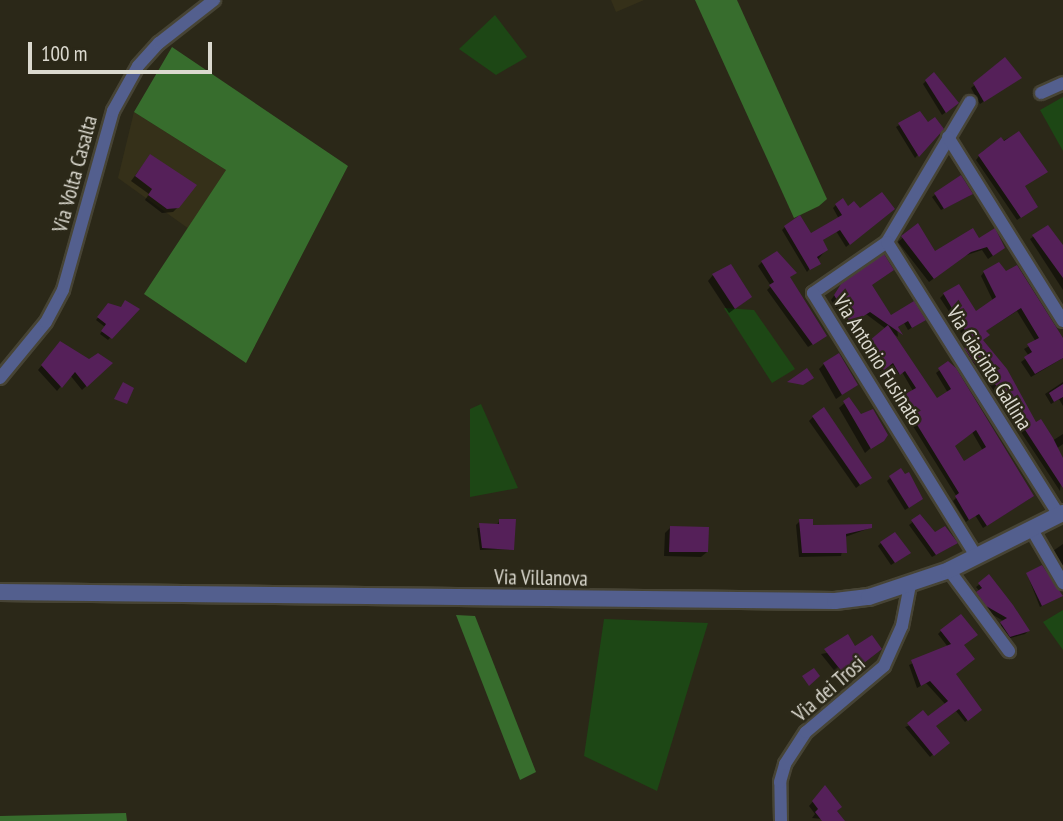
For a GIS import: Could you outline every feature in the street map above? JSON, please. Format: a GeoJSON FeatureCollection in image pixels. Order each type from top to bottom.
{"type":"FeatureCollection","features":[{"type":"Feature","properties":{"kind":"street","name":"Via Volta Casalta"},"geometry":{"type":"LineString","coordinates":[[0,378],[46,322],[63,289],[119,100],[159,43],[214,0]]}},
{"type":"Feature","properties":{"kind":"street"},"geometry":{"type":"LineString","coordinates":[[1041,93],[1063,83]]}},
{"type":"Feature","properties":{"kind":"street","name":"Via Antonio Fusinato"},"geometry":{"type":"LineString","coordinates":[[970,102],[887,242],[813,293],[976,556]]}},
{"type":"Feature","properties":{"kind":"street"},"geometry":{"type":"LineString","coordinates":[[948,137],[1063,321]]}},
{"type":"Feature","properties":{"kind":"street","name":"Via Giacinto Gallina"},"geometry":{"type":"LineString","coordinates":[[887,242],[1061,514]]}},
{"type":"Feature","properties":{"kind":"street","name":"Via Villanova"},"geometry":{"type":"LineString","coordinates":[[0,592],[270,592],[647,601],[835,601],[910,585],[949,570],[1061,514]]}},
{"type":"Feature","properties":{"kind":"street"},"geometry":{"type":"LineString","coordinates":[[1031,528],[1063,583]]}},
{"type":"Feature","properties":{"kind":"street"},"geometry":{"type":"LineString","coordinates":[[949,570],[1009,651]]}},
{"type":"Feature","properties":{"kind":"street","name":"Via dei Trosi"},"geometry":{"type":"LineString","coordinates":[[781,821],[780,782],[785,764],[806,732],[884,666],[902,626],[910,585]]}},
{"type":"Feature","properties":{"kind":"shaded area"},"geometry":{"type":"Polygon","coordinates":[[[611,0],[644,0],[616,12],[611,0]]]}},
{"type":"Feature","properties":{"kind":"shaded area"},"geometry":{"type":"Polygon","coordinates":[[[134,112],[226,170],[189,229],[118,178],[134,112]]]}},
{"type":"Feature","properties":{"kind":"green space"},"geometry":{"type":"Polygon","coordinates":[[[695,0],[737,0],[827,199],[819,206],[794,218],[695,0]]]}},
{"type":"Feature","properties":{"kind":"green space"},"geometry":{"type":"Polygon","coordinates":[[[495,15],[527,57],[496,75],[459,49],[495,15]]]}},
{"type":"Feature","properties":{"kind":"green space"},"geometry":{"type":"Polygon","coordinates":[[[172,47],[348,166],[246,363],[144,294],[226,170],[134,112],[172,47]]]}},
{"type":"Feature","properties":{"kind":"green space"},"geometry":{"type":"Polygon","coordinates":[[[1063,97],[1063,151],[1040,110],[1063,97]]]}},
{"type":"Feature","properties":{"kind":"green space"},"geometry":{"type":"Polygon","coordinates":[[[724,308],[754,310],[795,369],[772,383],[724,308]]]}},
{"type":"Feature","properties":{"kind":"green space"},"geometry":{"type":"Polygon","coordinates":[[[481,404],[518,488],[470,497],[470,409],[481,404]]]}},
{"type":"Feature","properties":{"kind":"green space"},"geometry":{"type":"Polygon","coordinates":[[[1063,610],[1063,650],[1043,622],[1063,610]]]}},
{"type":"Feature","properties":{"kind":"green space"},"geometry":{"type":"Polygon","coordinates":[[[456,615],[475,616],[536,772],[520,780],[456,615]]]}},
{"type":"Feature","properties":{"kind":"green space"},"geometry":{"type":"Polygon","coordinates":[[[604,619],[708,623],[657,791],[584,756],[604,619]]]}},
{"type":"Feature","properties":{"kind":"green space"},"geometry":{"type":"Polygon","coordinates":[[[126,813],[127,821],[0,821],[0,816],[126,813]]]}},
{"type":"Feature","properties":{"kind":"building"},"geometry":{"type":"Polygon","coordinates":[[[1005,57],[1022,78],[984,102],[973,83],[1005,57]]]}},
{"type":"Feature","properties":{"kind":"building"},"geometry":{"type":"Polygon","coordinates":[[[934,72],[959,103],[946,113],[925,80],[934,72]]]}},
{"type":"Feature","properties":{"kind":"building"},"geometry":{"type":"Polygon","coordinates":[[[920,111],[928,122],[935,117],[944,129],[919,157],[898,123],[920,111]]]}},
{"type":"Feature","properties":{"kind":"building"},"geometry":{"type":"Polygon","coordinates":[[[1019,131],[1048,172],[1025,186],[1038,207],[1021,218],[978,155],[1001,137],[1004,141],[1019,131]]]}},
{"type":"Feature","properties":{"kind":"building"},"geometry":{"type":"Polygon","coordinates":[[[150,154],[197,185],[179,208],[167,209],[148,195],[152,189],[135,176],[150,154]]]}},
{"type":"Feature","properties":{"kind":"building"},"geometry":{"type":"Polygon","coordinates":[[[961,175],[973,194],[944,209],[934,193],[961,175]]]}},
{"type":"Feature","properties":{"kind":"building"},"geometry":{"type":"Polygon","coordinates":[[[882,192],[895,209],[850,245],[840,230],[823,240],[828,250],[817,257],[821,264],[810,270],[784,226],[800,215],[811,233],[842,215],[835,204],[843,198],[848,206],[854,201],[860,208],[882,192]]]}},
{"type":"Feature","properties":{"kind":"building"},"geometry":{"type":"Polygon","coordinates":[[[918,223],[935,251],[973,228],[979,238],[995,228],[1005,248],[993,256],[987,247],[971,252],[934,279],[901,236],[918,223]]]}},
{"type":"Feature","properties":{"kind":"building"},"geometry":{"type":"Polygon","coordinates":[[[1048,225],[1063,245],[1063,278],[1032,235],[1048,225]]]}},
{"type":"Feature","properties":{"kind":"building"},"geometry":{"type":"Polygon","coordinates":[[[777,251],[797,273],[790,277],[827,336],[813,345],[769,285],[774,282],[761,261],[777,251]]]}},
{"type":"Feature","properties":{"kind":"building"},"geometry":{"type":"Polygon","coordinates":[[[884,254],[894,270],[872,285],[891,315],[914,301],[926,320],[912,328],[908,321],[898,327],[903,335],[870,312],[851,324],[834,295],[841,284],[884,254]]]}},
{"type":"Feature","properties":{"kind":"building"},"geometry":{"type":"Polygon","coordinates":[[[999,262],[1006,271],[1017,265],[1063,338],[1063,358],[1035,374],[1024,357],[1032,352],[1027,344],[1039,338],[1021,308],[986,331],[990,335],[983,340],[1007,369],[1036,422],[1041,419],[1053,438],[1063,458],[1063,488],[980,361],[975,364],[964,348],[970,345],[963,336],[967,334],[943,293],[959,284],[976,311],[996,297],[983,271],[999,262]]]}},
{"type":"Feature","properties":{"kind":"building"},"geometry":{"type":"Polygon","coordinates":[[[731,264],[752,297],[735,309],[712,274],[731,264]]]}},
{"type":"Feature","properties":{"kind":"building"},"geometry":{"type":"Polygon","coordinates":[[[125,300],[140,309],[112,339],[101,331],[106,324],[97,317],[108,303],[121,307],[125,300]]]}},
{"type":"Feature","properties":{"kind":"building"},"geometry":{"type":"Polygon","coordinates":[[[888,325],[937,398],[951,389],[938,368],[948,361],[956,368],[1034,496],[987,526],[979,514],[969,520],[955,496],[959,493],[900,397],[916,388],[905,371],[900,375],[893,363],[884,370],[869,341],[888,325]],[[976,430],[955,446],[964,461],[986,447],[976,430]]]}},
{"type":"Feature","properties":{"kind":"building"},"geometry":{"type":"Polygon","coordinates":[[[60,341],[89,359],[98,353],[113,363],[87,387],[75,372],[62,388],[41,365],[60,341]]]}},
{"type":"Feature","properties":{"kind":"building"},"geometry":{"type":"Polygon","coordinates":[[[839,353],[858,385],[842,395],[823,363],[839,353]]]}},
{"type":"Feature","properties":{"kind":"building"},"geometry":{"type":"Polygon","coordinates":[[[807,368],[814,378],[803,385],[787,382],[807,368]]]}},
{"type":"Feature","properties":{"kind":"building"},"geometry":{"type":"Polygon","coordinates":[[[123,382],[134,388],[127,404],[114,399],[123,382]]]}},
{"type":"Feature","properties":{"kind":"building"},"geometry":{"type":"Polygon","coordinates":[[[1063,384],[1063,397],[1054,402],[1049,393],[1063,384]]]}},
{"type":"Feature","properties":{"kind":"building"},"geometry":{"type":"Polygon","coordinates":[[[849,397],[861,414],[873,409],[888,435],[871,449],[843,401],[849,397]]]}},
{"type":"Feature","properties":{"kind":"building"},"geometry":{"type":"Polygon","coordinates":[[[824,407],[872,478],[860,485],[812,416],[824,407]]]}},
{"type":"Feature","properties":{"kind":"building"},"geometry":{"type":"Polygon","coordinates":[[[901,468],[905,474],[909,472],[923,499],[909,508],[889,476],[901,468]]]}},
{"type":"Feature","properties":{"kind":"building"},"geometry":{"type":"Polygon","coordinates":[[[920,514],[935,532],[945,526],[958,543],[936,555],[911,520],[920,514]]]}},
{"type":"Feature","properties":{"kind":"building"},"geometry":{"type":"Polygon","coordinates":[[[499,519],[516,519],[514,550],[482,548],[479,523],[499,524],[499,519]]]}},
{"type":"Feature","properties":{"kind":"building"},"geometry":{"type":"Polygon","coordinates":[[[799,519],[813,519],[813,525],[872,524],[872,528],[846,534],[847,553],[802,553],[799,519]]]}},
{"type":"Feature","properties":{"kind":"building"},"geometry":{"type":"Polygon","coordinates":[[[670,526],[709,527],[708,552],[669,552],[670,526]]]}},
{"type":"Feature","properties":{"kind":"building"},"geometry":{"type":"Polygon","coordinates":[[[895,532],[911,553],[895,563],[880,542],[895,532]]]}},
{"type":"Feature","properties":{"kind":"building"},"geometry":{"type":"Polygon","coordinates":[[[1042,565],[1063,596],[1042,606],[1026,573],[1042,565]]]}},
{"type":"Feature","properties":{"kind":"building"},"geometry":{"type":"Polygon","coordinates":[[[989,574],[1030,631],[1010,637],[1000,622],[1007,618],[986,606],[976,592],[982,588],[978,583],[989,574]]]}},
{"type":"Feature","properties":{"kind":"building"},"geometry":{"type":"Polygon","coordinates":[[[961,614],[978,635],[964,645],[975,659],[956,674],[982,710],[968,721],[959,709],[936,726],[950,743],[934,756],[907,723],[923,710],[928,716],[948,701],[930,681],[921,686],[911,660],[951,644],[940,630],[961,614]]]}},
{"type":"Feature","properties":{"kind":"building"},"geometry":{"type":"Polygon","coordinates":[[[848,634],[855,646],[872,635],[882,649],[846,677],[824,649],[848,634]]]}},
{"type":"Feature","properties":{"kind":"building"},"geometry":{"type":"Polygon","coordinates":[[[814,668],[820,676],[809,686],[802,676],[814,668]]]}},
{"type":"Feature","properties":{"kind":"building"},"geometry":{"type":"Polygon","coordinates":[[[825,785],[842,807],[837,811],[845,821],[822,821],[815,812],[818,809],[812,801],[825,785]]]}}]}
